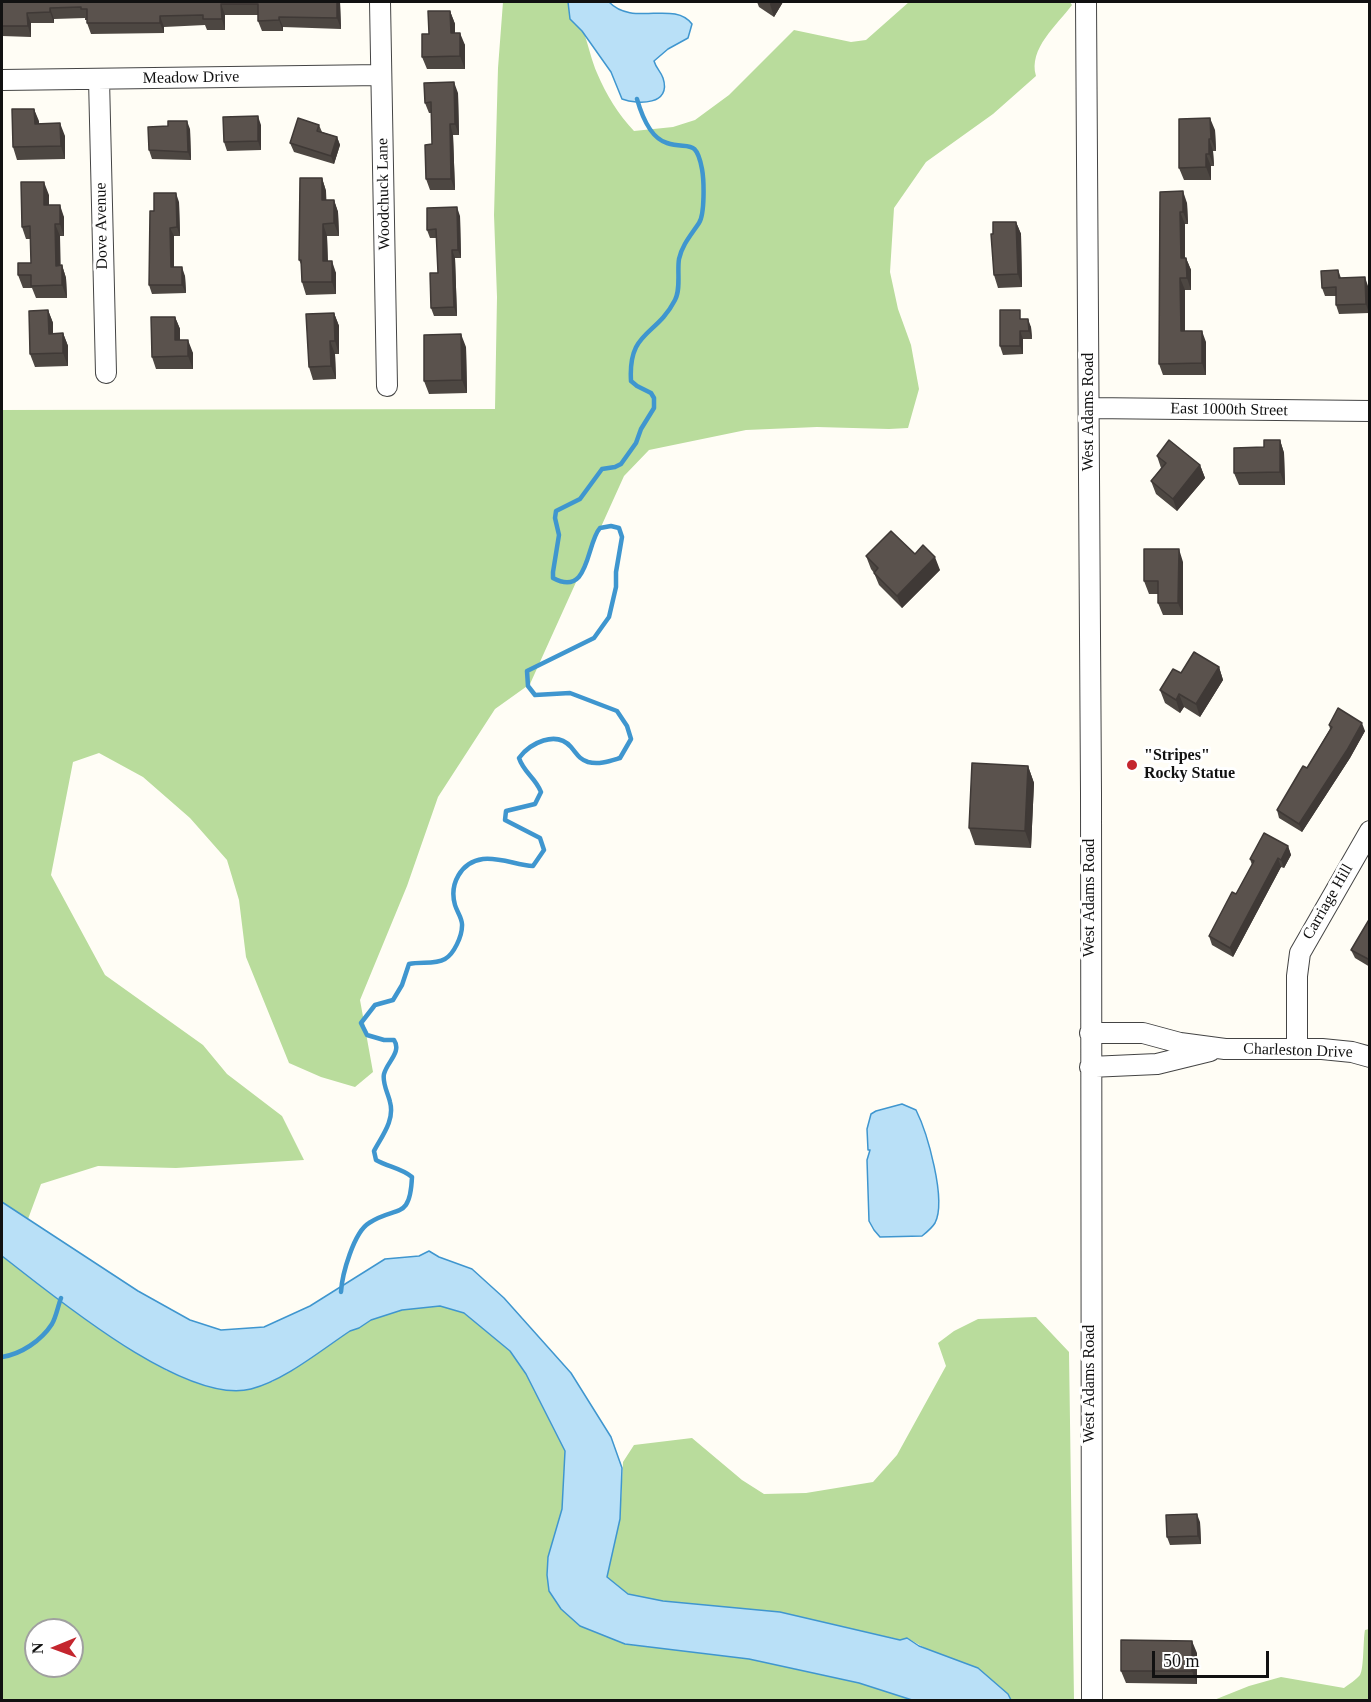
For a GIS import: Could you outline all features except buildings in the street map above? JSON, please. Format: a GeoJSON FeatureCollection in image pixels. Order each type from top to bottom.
{"type":"FeatureCollection","features":[{"type":"Feature","properties":{"kind":"street","name":"Woodchuck Lane"},"geometry":{"type":"LineString","coordinates":[[380,2],[387,386]]}},
{"type":"Feature","properties":{"kind":"street","name":"West Adams Road"},"geometry":{"type":"LineString","coordinates":[[1086,2],[1092,1701]]}},
{"type":"Feature","properties":{"kind":"street","name":"Meadow Drive"},"geometry":{"type":"LineString","coordinates":[[2,80],[381,75]]}},
{"type":"Feature","properties":{"kind":"street","name":"Dove Avenue"},"geometry":{"type":"LineString","coordinates":[[99,79],[106,373]]}},
{"type":"Feature","properties":{"kind":"street","name":"East 1000th Street"},"geometry":{"type":"LineString","coordinates":[[1089,408],[1370,411]]}},
{"type":"Feature","properties":{"kind":"street","name":"Carriage Hill"},"geometry":{"type":"LineString","coordinates":[[1297,1049],[1297,976],[1300,953],[1370,831]]}},
{"type":"Feature","properties":{"kind":"street","name":"Charleston Drive"},"geometry":{"type":"LineString","coordinates":[[1090,1034],[1143,1033],[1180,1043],[1225,1049],[1352,1052],[1370,1057]]}},
{"type":"Feature","properties":{"kind":"street","name":"Charleston Drive"},"geometry":{"type":"LineString","coordinates":[[1090,1067],[1157,1064],[1225,1049]]}},
{"type":"Feature","properties":{"kind":"green space"},"geometry":{"type":"Polygon","coordinates":[[[503,2],[567,2],[582,26],[597,73],[605,89],[618,111],[634,131],[673,127],[695,120],[729,95],[794,30],[851,42],[866,40],[909,2],[1070,2],[1072,5],[1040,47],[1036,56],[1036,76],[993,114],[926,162],[894,208],[890,272],[898,309],[911,345],[919,389],[908,428],[817,427],[746,430],[649,450],[624,476],[530,684],[495,709],[438,797],[407,886],[360,1000],[373,1072],[355,1087],[321,1077],[289,1063],[246,957],[239,900],[227,860],[190,818],[143,777],[99,753],[73,762],[51,875],[105,975],[203,1045],[227,1074],[282,1116],[304,1160],[176,1168],[98,1166],[41,1184],[28,1219],[2,1202],[2,410],[495,409],[497,297],[494,215],[498,68],[503,2]]]}},
{"type":"Feature","properties":{"kind":"green space"},"geometry":{"type":"Polygon","coordinates":[[[2,1256],[85,1319],[167,1371],[272,1382],[350,1331],[371,1320],[402,1310],[440,1306],[464,1313],[510,1351],[526,1374],[565,1451],[562,1509],[548,1557],[547,1575],[549,1591],[561,1609],[580,1626],[625,1644],[749,1659],[859,1683],[912,1700],[2,1700],[2,1256]]]}},
{"type":"Feature","properties":{"kind":"green space"},"geometry":{"type":"Polygon","coordinates":[[[1036,1317],[1069,1352],[1074,1700],[1011,1700],[1008,1694],[907,1638],[901,1640],[780,1612],[663,1601],[628,1594],[607,1577],[620,1519],[623,1462],[634,1445],[692,1438],[742,1480],[764,1494],[806,1493],[873,1482],[897,1455],[946,1366],[938,1343],[954,1331],[978,1319],[1036,1317]]]}},
{"type":"Feature","properties":{"kind":"green space"},"geometry":{"type":"Polygon","coordinates":[[[1369,1629],[1369,1700],[1214,1700],[1249,1686],[1281,1677],[1344,1688],[1360,1675],[1365,1630],[1369,1629]]]}},
{"type":"Feature","properties":{"kind":"water"},"geometry":{"type":"Polygon","coordinates":[[[568,2],[609,2],[630,13],[675,14],[684,17],[692,24],[688,38],[668,49],[654,61],[663,78],[663,94],[652,101],[644,102],[622,99],[611,72],[582,31],[570,19],[568,2]]]}},
{"type":"Feature","properties":{"kind":"water"},"geometry":{"type":"Polygon","coordinates":[[[902,1104],[916,1110],[925,1134],[937,1183],[938,1212],[934,1225],[922,1236],[880,1237],[869,1221],[867,1160],[870,1150],[868,1150],[867,1129],[871,1114],[902,1104]]]}},
{"type":"Feature","properties":{"kind":"water"},"geometry":{"type":"Polygon","coordinates":[[[2,1202],[138,1291],[190,1320],[221,1330],[264,1327],[310,1306],[385,1259],[419,1256],[429,1251],[472,1269],[504,1298],[571,1373],[611,1437],[622,1468],[620,1519],[607,1577],[628,1594],[663,1601],[780,1612],[900,1640],[907,1638],[919,1646],[978,1668],[1008,1694],[1011,1700],[912,1700],[859,1683],[749,1659],[625,1644],[580,1626],[561,1609],[549,1591],[547,1575],[548,1557],[562,1509],[565,1451],[526,1374],[510,1351],[464,1313],[440,1306],[402,1310],[371,1320],[350,1331],[302,1364],[264,1385],[251,1389],[223,1390],[192,1381],[157,1365],[121,1344],[2,1256],[2,1202]]]}},
{"type":"Feature","properties":{"kind":"waterway"},"geometry":{"type":"LineString","coordinates":[[341,1292],[346,1265],[358,1235],[369,1223],[405,1206],[411,1191],[412,1177],[376,1160],[374,1151],[387,1128],[391,1115],[384,1074],[395,1053],[396,1044],[394,1040],[384,1040],[367,1035],[361,1023],[375,1005],[393,1000],[402,985],[409,964],[441,961],[448,957],[454,949],[461,935],[462,923],[455,905],[454,889],[458,875],[463,869],[483,859],[533,866],[544,850],[540,838],[505,820],[506,811],[535,804],[541,792],[519,758],[536,743],[558,739],[565,742],[582,759],[600,763],[620,758],[631,739],[627,726],[617,711],[570,693],[535,695],[528,686],[527,671],[594,638],[609,617],[616,587],[622,537],[619,528],[611,526],[600,528],[595,535],[580,575],[574,581],[565,582],[553,578],[559,535],[555,518],[556,511],[580,499],[602,469],[621,464],[636,443],[641,429],[654,408],[654,398],[651,393],[631,381],[631,364],[639,343],[668,312],[675,300],[678,291],[680,254],[701,219],[704,197],[703,174],[697,152],[690,147],[667,143],[656,136],[644,118],[637,99]]}},
{"type":"Feature","properties":{"kind":"waterway"},"geometry":{"type":"LineString","coordinates":[[2,1357],[23,1350],[42,1336],[53,1321],[61,1298]]}},
{"type":"Feature","properties":{"kind":"place","name":"\"Stripes\" Rocky Statue"},"geometry":{"type":"Point","coordinates":[1132,765]}}]}
